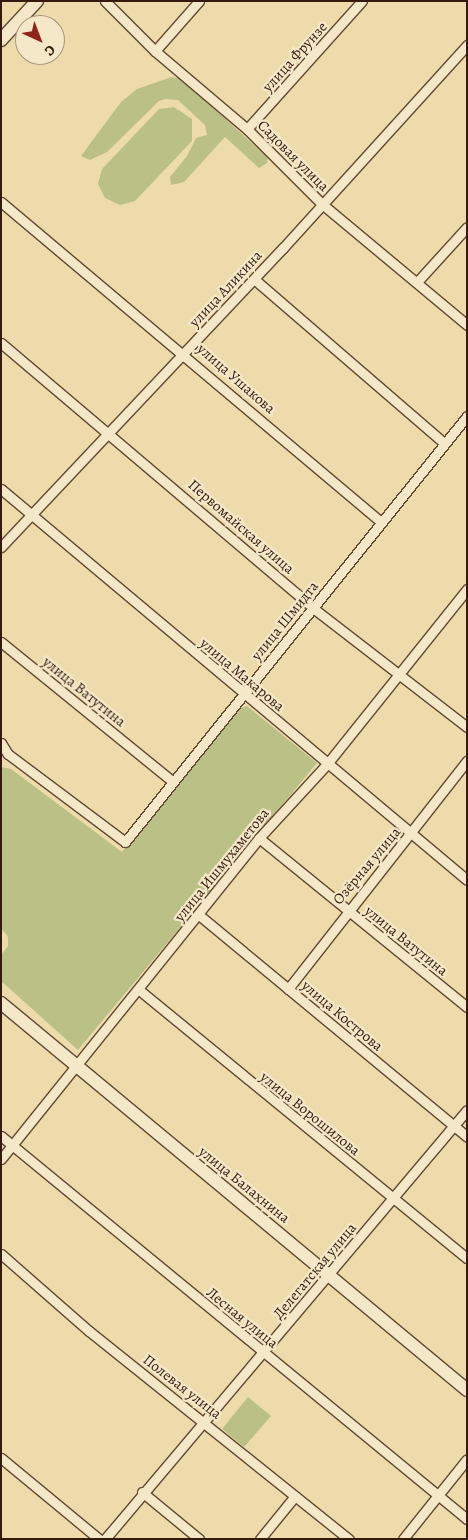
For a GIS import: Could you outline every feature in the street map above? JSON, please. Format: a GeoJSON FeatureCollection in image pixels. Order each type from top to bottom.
{"type":"FeatureCollection","features":[{"type":"Feature","properties":{"kind":"street"},"geometry":{"type":"LineString","coordinates":[[1,40],[37,1]]}},
{"type":"Feature","properties":{"kind":"street","name":"Садовая улица"},"geometry":{"type":"LineString","coordinates":[[105,1],[154,51],[247,129],[322,204],[467,325]]}},
{"type":"Feature","properties":{"kind":"street"},"geometry":{"type":"LineString","coordinates":[[154,51],[198,1]]}},
{"type":"Feature","properties":{"kind":"street","name":"улица Фрунзе"},"geometry":{"type":"LineString","coordinates":[[247,129],[362,1]]}},
{"type":"Feature","properties":{"kind":"street","name":"улица Аликина"},"geometry":{"type":"LineString","coordinates":[[1,547],[34,515],[254,279],[467,45]]}},
{"type":"Feature","properties":{"kind":"street","name":"улица Ушакова"},"geometry":{"type":"LineString","coordinates":[[1,202],[184,353],[381,522]]}},
{"type":"Feature","properties":{"kind":"street"},"geometry":{"type":"LineString","coordinates":[[416,282],[467,227]]}},
{"type":"Feature","properties":{"kind":"street"},"geometry":{"type":"LineString","coordinates":[[254,279],[445,444]]}},
{"type":"Feature","properties":{"kind":"street","name":"Первомайская улица"},"geometry":{"type":"LineString","coordinates":[[1,343],[313,608],[467,727]]}},
{"type":"Feature","properties":{"kind":"street","name":"улица Шмидта"},"geometry":{"type":"LineString","coordinates":[[4,757],[125,842],[467,416]]}},
{"type":"Feature","properties":{"kind":"street","name":"улица Макарова"},"geometry":{"type":"LineString","coordinates":[[1,489],[34,515],[244,695],[467,880]]}},
{"type":"Feature","properties":{"kind":"street","name":"улица Ишмухаметова"},"geometry":{"type":"LineString","coordinates":[[1,1159],[74,1066],[200,915],[259,838],[327,764],[467,589]]}},
{"type":"Feature","properties":{"kind":"street","name":"улица Ватутина"},"geometry":{"type":"LineString","coordinates":[[1,642],[173,782]]}},
{"type":"Feature","properties":{"kind":"street"},"geometry":{"type":"LineString","coordinates":[[1,743],[4,757]]}},
{"type":"Feature","properties":{"kind":"street","name":"Озёрная улица"},"geometry":{"type":"LineString","coordinates":[[288,988],[347,911],[412,834],[467,761]]}},
{"type":"Feature","properties":{"kind":"street","name":"улица Ватутина"},"geometry":{"type":"LineString","coordinates":[[259,838],[467,1007]]}},
{"type":"Feature","properties":{"kind":"street","name":"улица Кострова"},"geometry":{"type":"LineString","coordinates":[[200,915],[467,1137]]}},
{"type":"Feature","properties":{"kind":"street","name":"улица Ворошилова"},"geometry":{"type":"LineString","coordinates":[[138,989],[467,1258]]}},
{"type":"Feature","properties":{"kind":"street","name":"улица Балахнина"},"geometry":{"type":"LineString","coordinates":[[1,1003],[74,1066],[467,1390]]}},
{"type":"Feature","properties":{"kind":"street","name":"Делегатская улица"},"geometry":{"type":"LineString","coordinates":[[105,1539],[142,1492],[206,1422],[467,1110]]}},
{"type":"Feature","properties":{"kind":"street","name":"Лесная улица"},"geometry":{"type":"LineString","coordinates":[[1,1136],[467,1519]]}},
{"type":"Feature","properties":{"kind":"street","name":"Полевая улица"},"geometry":{"type":"LineString","coordinates":[[1,1254],[89,1331],[206,1422],[349,1539]]}},
{"type":"Feature","properties":{"kind":"street"},"geometry":{"type":"LineString","coordinates":[[1,1458],[99,1539]]}},
{"type":"Feature","properties":{"kind":"street"},"geometry":{"type":"LineString","coordinates":[[403,1539],[467,1459]]}},
{"type":"Feature","properties":{"kind":"street"},"geometry":{"type":"LineString","coordinates":[[142,1492],[199,1539]]}},
{"type":"Feature","properties":{"kind":"street"},"geometry":{"type":"LineString","coordinates":[[260,1539],[295,1496]]}},
{"type":"Feature","properties":{"kind":"green space"},"geometry":{"type":"Polygon","coordinates":[[[172,77],[182,79],[268,158],[267,163],[259,168],[225,137],[184,182],[171,185],[170,177],[187,156],[196,138],[207,135],[205,125],[178,100],[166,99],[159,101],[107,152],[90,160],[81,156],[121,102],[137,89],[172,77]]]}},
{"type":"Feature","properties":{"kind":"green space"},"geometry":{"type":"Polygon","coordinates":[[[174,107],[192,119],[192,141],[135,201],[120,205],[105,198],[98,184],[102,169],[159,109],[174,107]]]}},
{"type":"Feature","properties":{"kind":"green space"},"geometry":{"type":"Polygon","coordinates":[[[247,706],[317,763],[78,1050],[1,981],[1,955],[8,946],[8,937],[1,928],[1,767],[11,769],[122,852],[238,709],[247,706]]]}},
{"type":"Feature","properties":{"kind":"green space"},"geometry":{"type":"Polygon","coordinates":[[[248,1397],[271,1416],[244,1447],[222,1429],[248,1397]]]}}]}
